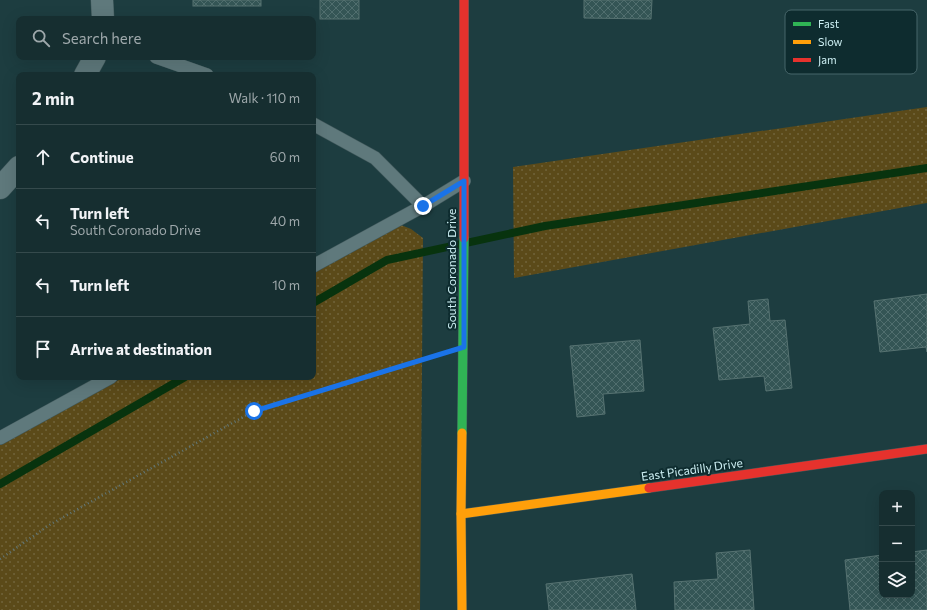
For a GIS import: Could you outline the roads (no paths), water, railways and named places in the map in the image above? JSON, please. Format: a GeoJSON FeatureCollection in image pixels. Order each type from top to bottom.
{"type":"FeatureCollection","features":[{"type":"Feature","properties":{"kind":"street"},"geometry":{"type":"LineString","coordinates":[[102,0],[103,16]]}},
{"type":"Feature","properties":{"kind":"street","name":"South Coronado Drive"},"geometry":{"type":"LineString","coordinates":[[462,610],[461,514],[464,347],[464,0]]}},
{"type":"Feature","properties":{"kind":"street"},"geometry":{"type":"LineString","coordinates":[[87,72],[93,60]]}},
{"type":"Feature","properties":{"kind":"street"},"geometry":{"type":"LineString","coordinates":[[0,188],[16,170]]}},
{"type":"Feature","properties":{"kind":"street","name":"East Picadilly Drive"},"geometry":{"type":"LineString","coordinates":[[461,514],[927,449]]}},
{"type":"Feature","properties":{"kind":"lane"},"geometry":{"type":"LineString","coordinates":[[164,60],[198,72]]}},
{"type":"Feature","properties":{"kind":"lane"},"geometry":{"type":"LineString","coordinates":[[316,126],[375,158],[423,206]]}},
{"type":"Feature","properties":{"kind":"lane"},"geometry":{"type":"LineString","coordinates":[[316,264],[423,206],[464,181]]}},
{"type":"Feature","properties":{"kind":"lane"},"geometry":{"type":"LineString","coordinates":[[0,438],[106,380]]}},
{"type":"Feature","properties":{"kind":"waterway"},"geometry":{"type":"LineString","coordinates":[[316,301],[387,260],[545,226],[927,168]]}},
{"type":"Feature","properties":{"kind":"waterway"},"geometry":{"type":"LineString","coordinates":[[0,484],[180,380]]}}]}
